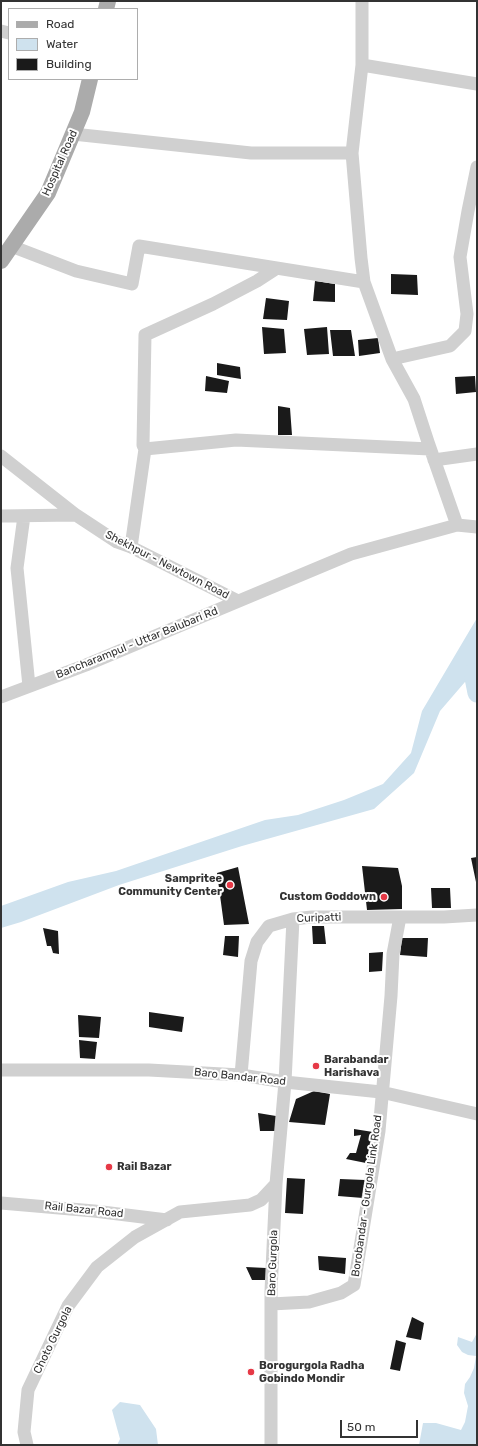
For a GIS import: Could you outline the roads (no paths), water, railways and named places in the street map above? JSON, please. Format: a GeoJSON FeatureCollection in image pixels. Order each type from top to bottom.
{"type":"FeatureCollection","features":[{"type":"Feature","properties":{"kind":"main road","name":"Hospital Road"},"geometry":{"type":"LineString","coordinates":[[1,261],[48,193],[82,112],[90,80]]}},
{"type":"Feature","properties":{"kind":"street"},"geometry":{"type":"LineString","coordinates":[[362,1],[362,65],[352,153],[364,282],[392,360],[414,398],[457,525]]}},
{"type":"Feature","properties":{"kind":"street"},"geometry":{"type":"LineString","coordinates":[[362,65],[477,84]]}},
{"type":"Feature","properties":{"kind":"street"},"geometry":{"type":"LineString","coordinates":[[73,134],[251,153],[352,153]]}},
{"type":"Feature","properties":{"kind":"street"},"geometry":{"type":"LineString","coordinates":[[392,360],[450,346],[465,331],[467,314],[460,256],[477,167]]}},
{"type":"Feature","properties":{"kind":"street"},"geometry":{"type":"LineString","coordinates":[[11,246],[76,270],[132,284],[139,246],[364,282]]}},
{"type":"Feature","properties":{"kind":"street"},"geometry":{"type":"LineString","coordinates":[[131,547],[145,449],[143,445],[145,335],[214,304],[277,268]]}},
{"type":"Feature","properties":{"kind":"street"},"geometry":{"type":"LineString","coordinates":[[145,449],[236,440],[432,454],[477,454]]}},
{"type":"Feature","properties":{"kind":"street","name":"Shekhpur - Newtown Road"},"geometry":{"type":"LineString","coordinates":[[1,456],[76,514],[117,542],[131,547],[238,601]]}},
{"type":"Feature","properties":{"kind":"street"},"geometry":{"type":"LineString","coordinates":[[1,516],[76,514]]}},
{"type":"Feature","properties":{"kind":"street"},"geometry":{"type":"LineString","coordinates":[[24,516],[16,568],[29,686]]}},
{"type":"Feature","properties":{"kind":"street","name":"Bancharampul - Uttar Balubari Rd"},"geometry":{"type":"LineString","coordinates":[[1,697],[86,665],[351,554],[457,525],[477,526]]}},
{"type":"Feature","properties":{"kind":"street","name":"Curipatti"},"geometry":{"type":"LineString","coordinates":[[241,1075],[250,961],[257,942],[269,926],[293,919],[312,917],[477,915]]}},
{"type":"Feature","properties":{"kind":"street"},"geometry":{"type":"LineString","coordinates":[[381,1092],[391,996],[393,954],[400,917]]}},
{"type":"Feature","properties":{"kind":"street","name":"Baro Gurgola"},"geometry":{"type":"LineString","coordinates":[[271,1445],[271,1304],[276,1184],[285,1082],[293,919]]}},
{"type":"Feature","properties":{"kind":"street","name":"Baro Bandar Road"},"geometry":{"type":"LineString","coordinates":[[1,1070],[149,1070],[241,1075],[285,1082],[381,1092],[477,1114]]}},
{"type":"Feature","properties":{"kind":"street","name":"Borobandar - Gurgola Link Road"},"geometry":{"type":"LineString","coordinates":[[271,1304],[309,1302],[341,1293],[354,1285],[378,1131],[381,1092]]}},
{"type":"Feature","properties":{"kind":"street","name":"Choto Gurgola"},"geometry":{"type":"LineString","coordinates":[[27,1445],[24,1432],[28,1390],[68,1306],[97,1267],[135,1238],[180,1212],[250,1205],[261,1200],[276,1184]]}},
{"type":"Feature","properties":{"kind":"street","name":"Rail Bazar Road"},"geometry":{"type":"LineString","coordinates":[[1,1203],[52,1207],[167,1220]]}},
{"type":"Feature","properties":{"kind":"water"},"geometry":{"type":"Polygon","coordinates":[[[477,618],[477,668],[440,711],[414,773],[374,809],[242,846],[119,885],[21,922],[1,928],[1,906],[68,882],[116,871],[265,820],[298,815],[344,800],[383,784],[411,753],[422,711],[477,618]]]}},
{"type":"Feature","properties":{"kind":"water"},"geometry":{"type":"Polygon","coordinates":[[[477,1333],[477,1445],[419,1445],[423,1423],[436,1423],[461,1430],[465,1422],[468,1406],[464,1393],[465,1384],[474,1368],[476,1356],[468,1355],[462,1352],[457,1345],[458,1337],[472,1342],[477,1333]]]}},
{"type":"Feature","properties":{"kind":"water"},"geometry":{"type":"Polygon","coordinates":[[[120,1402],[140,1405],[156,1429],[158,1445],[117,1445],[120,1439],[112,1410],[120,1402]]]}},
{"type":"Feature","properties":{"kind":"waterway"},"geometry":{"type":"LineString","coordinates":[[473,673],[477,693]]}},
{"type":"Feature","properties":{"kind":"place","name":"Sampritee Community Center"},"geometry":{"type":"Point","coordinates":[230,885]}},
{"type":"Feature","properties":{"kind":"place","name":"Custom Goddown"},"geometry":{"type":"Point","coordinates":[384,897]}},
{"type":"Feature","properties":{"kind":"place","name":"Barabandar Harishava"},"geometry":{"type":"Point","coordinates":[316,1066]}},
{"type":"Feature","properties":{"kind":"place","name":"Rail Bazar"},"geometry":{"type":"Point","coordinates":[109,1167]}},
{"type":"Feature","properties":{"kind":"place","name":"Borogurgola Radha Gobindo Mondir"},"geometry":{"type":"Point","coordinates":[251,1372]}}]}
